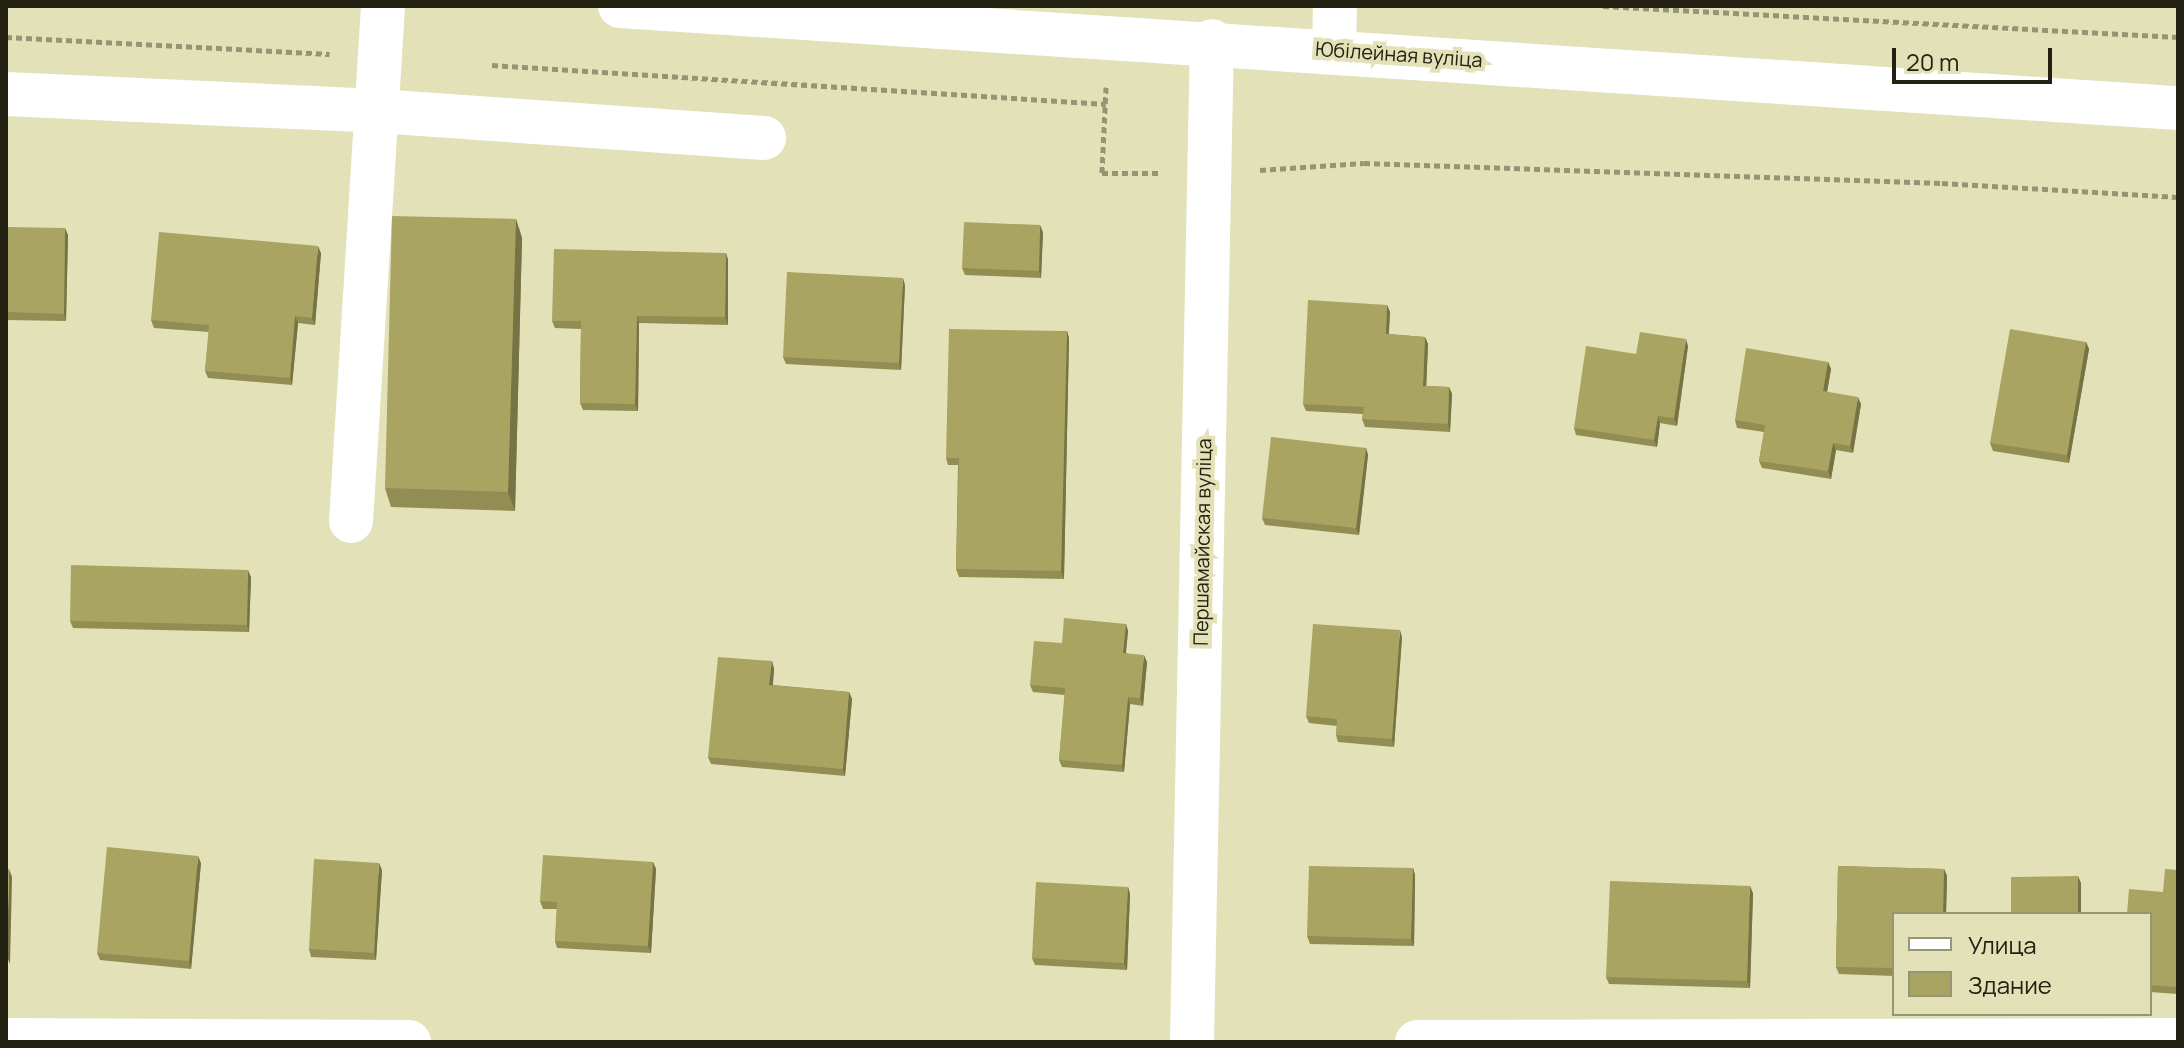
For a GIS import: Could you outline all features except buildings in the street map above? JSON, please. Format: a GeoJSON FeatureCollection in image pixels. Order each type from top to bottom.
{"type":"FeatureCollection","features":[{"type":"Feature","properties":{"kind":"street"},"geometry":{"type":"LineString","coordinates":[[351,521],[383,6]]}},
{"type":"Feature","properties":{"kind":"street","name":"Юбілейная вуліца"},"geometry":{"type":"LineString","coordinates":[[620,6],[874,14],[1772,84],[2178,108]]}},
{"type":"Feature","properties":{"kind":"street"},"geometry":{"type":"LineString","coordinates":[[1334,49],[1335,6]]}},
{"type":"Feature","properties":{"kind":"street","name":"Першамайская вуліца"},"geometry":{"type":"LineString","coordinates":[[1192,1042],[1212,41]]}},
{"type":"Feature","properties":{"kind":"street"},"geometry":{"type":"LineString","coordinates":[[6,94],[378,111],[764,138]]}},
{"type":"Feature","properties":{"kind":"street"},"geometry":{"type":"LineString","coordinates":[[6,1040],[409,1042]]}},
{"type":"Feature","properties":{"kind":"street"},"geometry":{"type":"LineString","coordinates":[[1417,1042],[2178,1040]]}},
{"type":"Feature","properties":{"kind":"path"},"geometry":{"type":"LineString","coordinates":[[1603,6],[2178,37]]}},
{"type":"Feature","properties":{"kind":"path"},"geometry":{"type":"LineString","coordinates":[[6,37],[380,58]]}},
{"type":"Feature","properties":{"kind":"path"},"geometry":{"type":"LineString","coordinates":[[475,64],[1106,104],[1102,173],[1208,173],[1364,163],[1942,183],[2178,197]]}}]}
